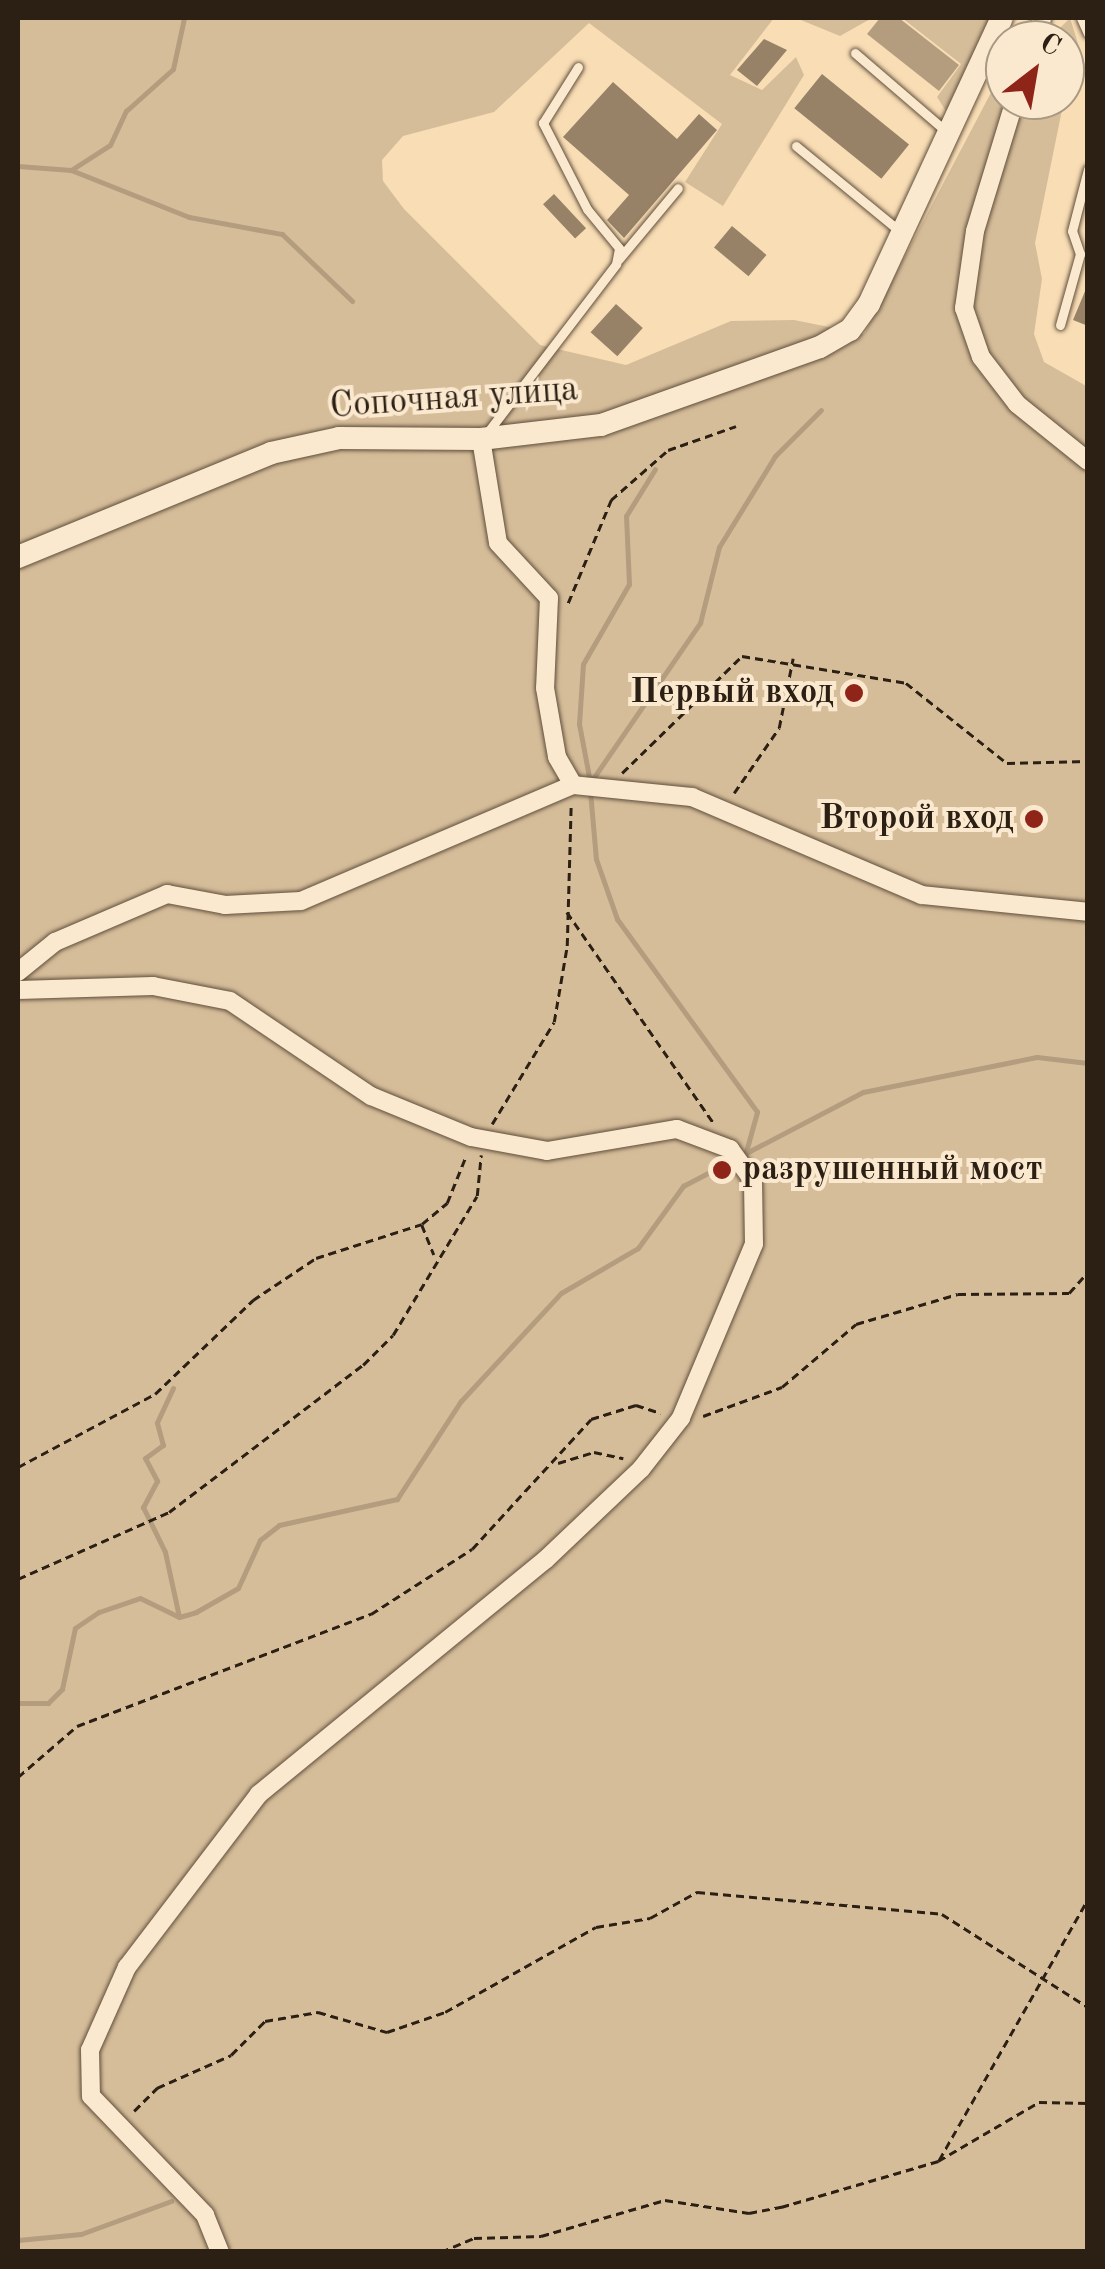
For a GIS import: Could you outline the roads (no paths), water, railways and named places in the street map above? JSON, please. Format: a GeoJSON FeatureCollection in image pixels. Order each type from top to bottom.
{"type":"FeatureCollection","features":[{"type":"Feature","properties":{"kind":"main road","name":"Сопочная улица"},"geometry":{"type":"LineString","coordinates":[[18,557],[272,453],[339,438],[482,439],[601,424],[820,346],[850,330],[952,136],[1002,18]]}},
{"type":"Feature","properties":{"kind":"street"},"geometry":{"type":"LineString","coordinates":[[1009,120],[975,231],[964,308],[981,356],[1018,404],[1088,461]]}},
{"type":"Feature","properties":{"kind":"street"},"geometry":{"type":"LineString","coordinates":[[482,439],[498,543],[549,598],[545,638],[557,757],[573,785]]}},
{"type":"Feature","properties":{"kind":"street"},"geometry":{"type":"LineString","coordinates":[[18,972],[55,942],[167,894],[225,905],[302,901],[573,785],[692,797],[922,895],[1088,912]]}},
{"type":"Feature","properties":{"kind":"street"},"geometry":{"type":"LineString","coordinates":[[18,990],[153,986],[230,1001],[370,1096],[477,1139],[546,1152],[677,1129],[730,1149],[753,1180],[754,1244],[681,1418],[642,1469],[545,1560],[258,1794],[166,1906],[90,2050],[91,2096],[114,2129],[205,2215],[220,2252]]}},
{"type":"Feature","properties":{"kind":"lane"},"geometry":{"type":"LineString","coordinates":[[1080,18],[1088,34]]}},
{"type":"Feature","properties":{"kind":"lane"},"geometry":{"type":"LineString","coordinates":[[855,53],[952,136]]}},
{"type":"Feature","properties":{"kind":"lane"},"geometry":{"type":"LineString","coordinates":[[578,68],[543,124],[587,209],[620,248],[617,260]]}},
{"type":"Feature","properties":{"kind":"lane"},"geometry":{"type":"LineString","coordinates":[[796,146],[903,233]]}},
{"type":"Feature","properties":{"kind":"lane"},"geometry":{"type":"LineString","coordinates":[[1060,325],[1080,254],[1072,232],[1088,169]]}},
{"type":"Feature","properties":{"kind":"lane"},"geometry":{"type":"LineString","coordinates":[[482,439],[617,260],[678,188]]}},
{"type":"Feature","properties":{"kind":"waterway"},"geometry":{"type":"LineString","coordinates":[[71,170],[110,145],[126,111],[173,69],[184,18]]}},
{"type":"Feature","properties":{"kind":"waterway"},"geometry":{"type":"LineString","coordinates":[[18,166],[71,170],[189,217],[282,234],[352,301]]}},
{"type":"Feature","properties":{"kind":"waterway"},"geometry":{"type":"LineString","coordinates":[[592,780],[700,623],[719,547],[775,456],[821,410]]}},
{"type":"Feature","properties":{"kind":"waterway"},"geometry":{"type":"LineString","coordinates":[[590,782],[579,724],[583,664],[629,584],[626,516],[655,469]]}},
{"type":"Feature","properties":{"kind":"waterway"},"geometry":{"type":"LineString","coordinates":[[590,791],[596,859],[617,919],[757,1112],[744,1159]]}},
{"type":"Feature","properties":{"kind":"waterway"},"geometry":{"type":"LineString","coordinates":[[18,1703],[48,1703],[62,1689],[75,1628],[99,1612],[140,1598],[179,1617],[196,1612],[238,1588],[260,1540],[279,1525],[397,1499],[461,1401],[561,1293],[638,1248],[683,1186],[863,1092],[1037,1057],[1088,1063]]}},
{"type":"Feature","properties":{"kind":"waterway"},"geometry":{"type":"LineString","coordinates":[[173,1388],[157,1423],[163,1445],[145,1458],[157,1481],[143,1507],[165,1552],[179,1617]]}},
{"type":"Feature","properties":{"kind":"waterway"},"geometry":{"type":"LineString","coordinates":[[18,2240],[81,2234],[171,2201]]}},
{"type":"Feature","properties":{"kind":"place","name":"Первый вход"},"geometry":{"type":"Point","coordinates":[854,693]}},
{"type":"Feature","properties":{"kind":"place","name":"Второй вход"},"geometry":{"type":"Point","coordinates":[1034,819]}},
{"type":"Feature","properties":{"kind":"place","name":"разрушенный мост"},"geometry":{"type":"Point","coordinates":[722,1170]}}]}
